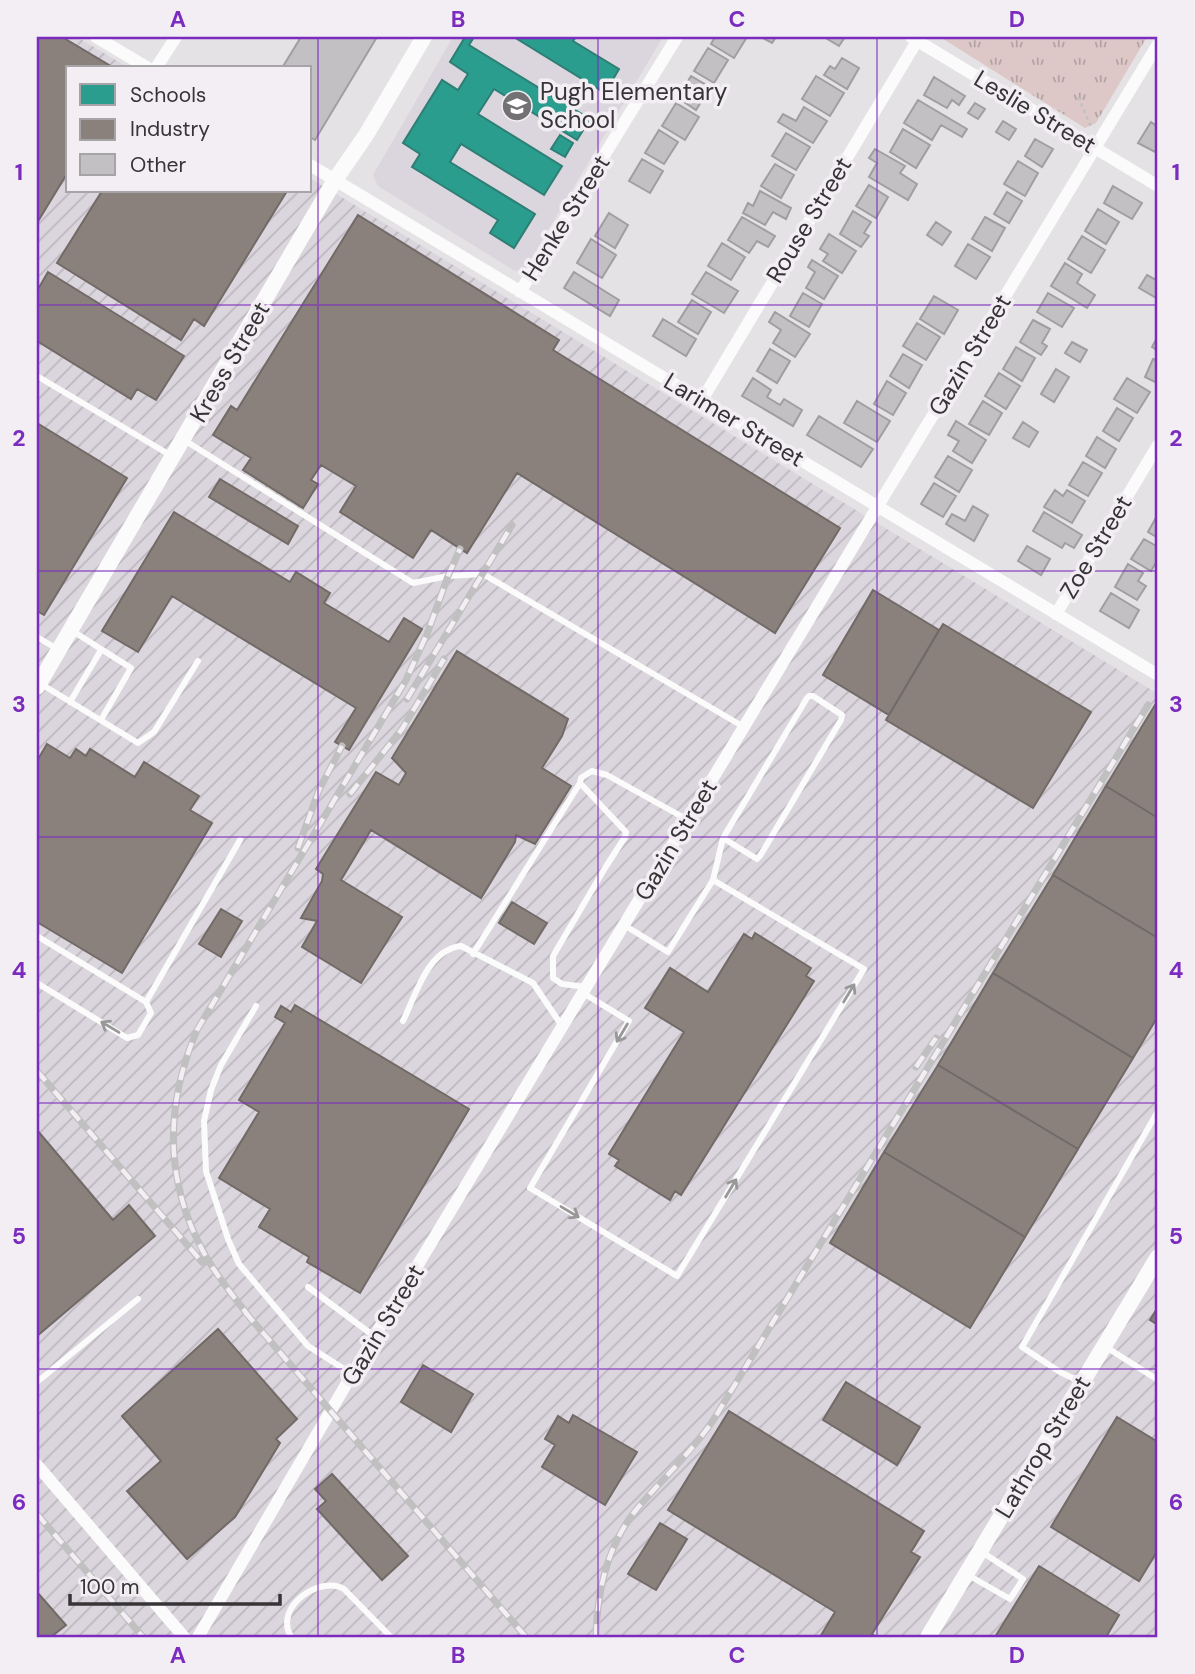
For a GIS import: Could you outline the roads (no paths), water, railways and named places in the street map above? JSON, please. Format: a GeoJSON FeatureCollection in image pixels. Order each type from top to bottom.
{"type":"FeatureCollection","features":[{"type":"Feature","properties":{"kind":"street"},"geometry":{"type":"LineString","coordinates":[[96,37],[145,66]]}},
{"type":"Feature","properties":{"kind":"street"},"geometry":{"type":"LineString","coordinates":[[157,66],[176,37]]}},
{"type":"Feature","properties":{"kind":"street","name":"Kress Street"},"geometry":{"type":"LineString","coordinates":[[38,685],[335,180],[366,135],[424,37]]}},
{"type":"Feature","properties":{"kind":"street","name":"Henke Street"},"geometry":{"type":"LineString","coordinates":[[520,292],[677,37]]}},
{"type":"Feature","properties":{"kind":"street","name":"Leslie Street"},"geometry":{"type":"LineString","coordinates":[[914,39],[1158,186]]}},
{"type":"Feature","properties":{"kind":"street","name":"Rouse Street"},"geometry":{"type":"LineString","coordinates":[[702,400],[914,39]]}},
{"type":"Feature","properties":{"kind":"street","name":"Gazin Street"},"geometry":{"type":"LineString","coordinates":[[198,1637],[374,1337],[1158,44]]}},
{"type":"Feature","properties":{"kind":"street","name":"Larimer Street"},"geometry":{"type":"LineString","coordinates":[[312,166],[1158,675]]}},
{"type":"Feature","properties":{"kind":"street","name":"Zoe Street"},"geometry":{"type":"LineString","coordinates":[[1056,614],[1158,444]]}},
{"type":"Feature","properties":{"kind":"street","name":"Lathrop Street"},"geometry":{"type":"LineString","coordinates":[[928,1637],[1158,1257]]}},
{"type":"Feature","properties":{"kind":"street"},"geometry":{"type":"LineString","coordinates":[[37,1465],[184,1637]]}},
{"type":"Feature","properties":{"kind":"lane"},"geometry":{"type":"LineString","coordinates":[[37,376],[174,457]]}},
{"type":"Feature","properties":{"kind":"lane"},"geometry":{"type":"LineString","coordinates":[[184,440],[413,583],[447,576],[483,574],[744,727]]}},
{"type":"Feature","properties":{"kind":"lane"},"geometry":{"type":"LineString","coordinates":[[71,630],[131,668],[101,720]]}},
{"type":"Feature","properties":{"kind":"lane"},"geometry":{"type":"LineString","coordinates":[[37,637],[59,650]]}},
{"type":"Feature","properties":{"kind":"lane"},"geometry":{"type":"LineString","coordinates":[[69,702],[101,650]]}},
{"type":"Feature","properties":{"kind":"lane"},"geometry":{"type":"LineString","coordinates":[[38,685],[138,743],[155,732],[198,661]]}},
{"type":"Feature","properties":{"kind":"lane"},"geometry":{"type":"LineString","coordinates":[[624,925],[668,952],[713,880],[723,838],[809,696],[839,711],[841,720],[760,856],[757,859],[751,857],[723,838]]}},
{"type":"Feature","properties":{"kind":"lane"},"geometry":{"type":"LineString","coordinates":[[474,954],[581,778],[592,771],[607,775],[688,820]]}},
{"type":"Feature","properties":{"kind":"lane"},"geometry":{"type":"LineString","coordinates":[[580,783],[626,832],[553,956],[553,978],[562,984],[585,990],[629,1021],[530,1188],[677,1276],[863,969],[713,880]]}},
{"type":"Feature","properties":{"kind":"lane"},"geometry":{"type":"LineString","coordinates":[[146,1002],[240,840]]}},
{"type":"Feature","properties":{"kind":"lane"},"geometry":{"type":"LineString","coordinates":[[37,936],[146,1002],[151,1013],[138,1035],[127,1038],[37,983]]}},
{"type":"Feature","properties":{"kind":"lane"},"geometry":{"type":"LineString","coordinates":[[403,1021],[431,962],[461,946],[533,983],[562,1026]]}},
{"type":"Feature","properties":{"kind":"lane"},"geometry":{"type":"LineString","coordinates":[[256,1006],[220,1065],[211,1090],[204,1121],[206,1171],[239,1264],[308,1346],[353,1375]]}},
{"type":"Feature","properties":{"kind":"lane"},"geometry":{"type":"LineString","coordinates":[[1082,1382],[1060,1372],[1023,1347],[1158,1111]]}},
{"type":"Feature","properties":{"kind":"lane"},"geometry":{"type":"LineString","coordinates":[[308,1287],[374,1337]]}},
{"type":"Feature","properties":{"kind":"lane"},"geometry":{"type":"LineString","coordinates":[[37,1382],[138,1299]]}},
{"type":"Feature","properties":{"kind":"lane"},"geometry":{"type":"LineString","coordinates":[[1104,1346],[1158,1380]]}},
{"type":"Feature","properties":{"kind":"lane"},"geometry":{"type":"LineString","coordinates":[[966,1574],[1010,1599],[1017,1589],[1023,1579],[980,1551]]}},
{"type":"Feature","properties":{"kind":"lane"},"geometry":{"type":"LineString","coordinates":[[291,1637],[286,1625],[290,1608],[311,1592],[336,1585],[344,1589],[391,1637]]}},
{"type":"Feature","properties":{"kind":"railway"},"geometry":{"type":"LineString","coordinates":[[407,699],[512,525]]}},
{"type":"Feature","properties":{"kind":"railway"},"geometry":{"type":"LineString","coordinates":[[251,1319],[204,1253],[182,1198],[174,1142],[175,1114],[186,1058],[197,1030],[406,680],[460,549]]}},
{"type":"Feature","properties":{"kind":"railway"},"geometry":{"type":"LineString","coordinates":[[350,794],[402,729],[444,659]]}},
{"type":"Feature","properties":{"kind":"railway"},"geometry":{"type":"LineString","coordinates":[[596,1637],[601,1587],[611,1554],[626,1524],[714,1419],[1148,705]]}},
{"type":"Feature","properties":{"kind":"railway"},"geometry":{"type":"LineString","coordinates":[[298,848],[319,790],[342,746]]}},
{"type":"Feature","properties":{"kind":"railway"},"geometry":{"type":"LineString","coordinates":[[916,1067],[936,1038]]}},
{"type":"Feature","properties":{"kind":"railway"},"geometry":{"type":"LineString","coordinates":[[37,1071],[202,1262]]}},
{"type":"Feature","properties":{"kind":"railway"},"geometry":{"type":"LineString","coordinates":[[245,1312],[526,1637]]}},
{"type":"Feature","properties":{"kind":"railway"},"geometry":{"type":"LineString","coordinates":[[37,1514],[143,1637]]}},
{"type":"Feature","properties":{"kind":"place","name":"Pugh Elementary School"},"geometry":{"type":"Point","coordinates":[517,106]}}]}
